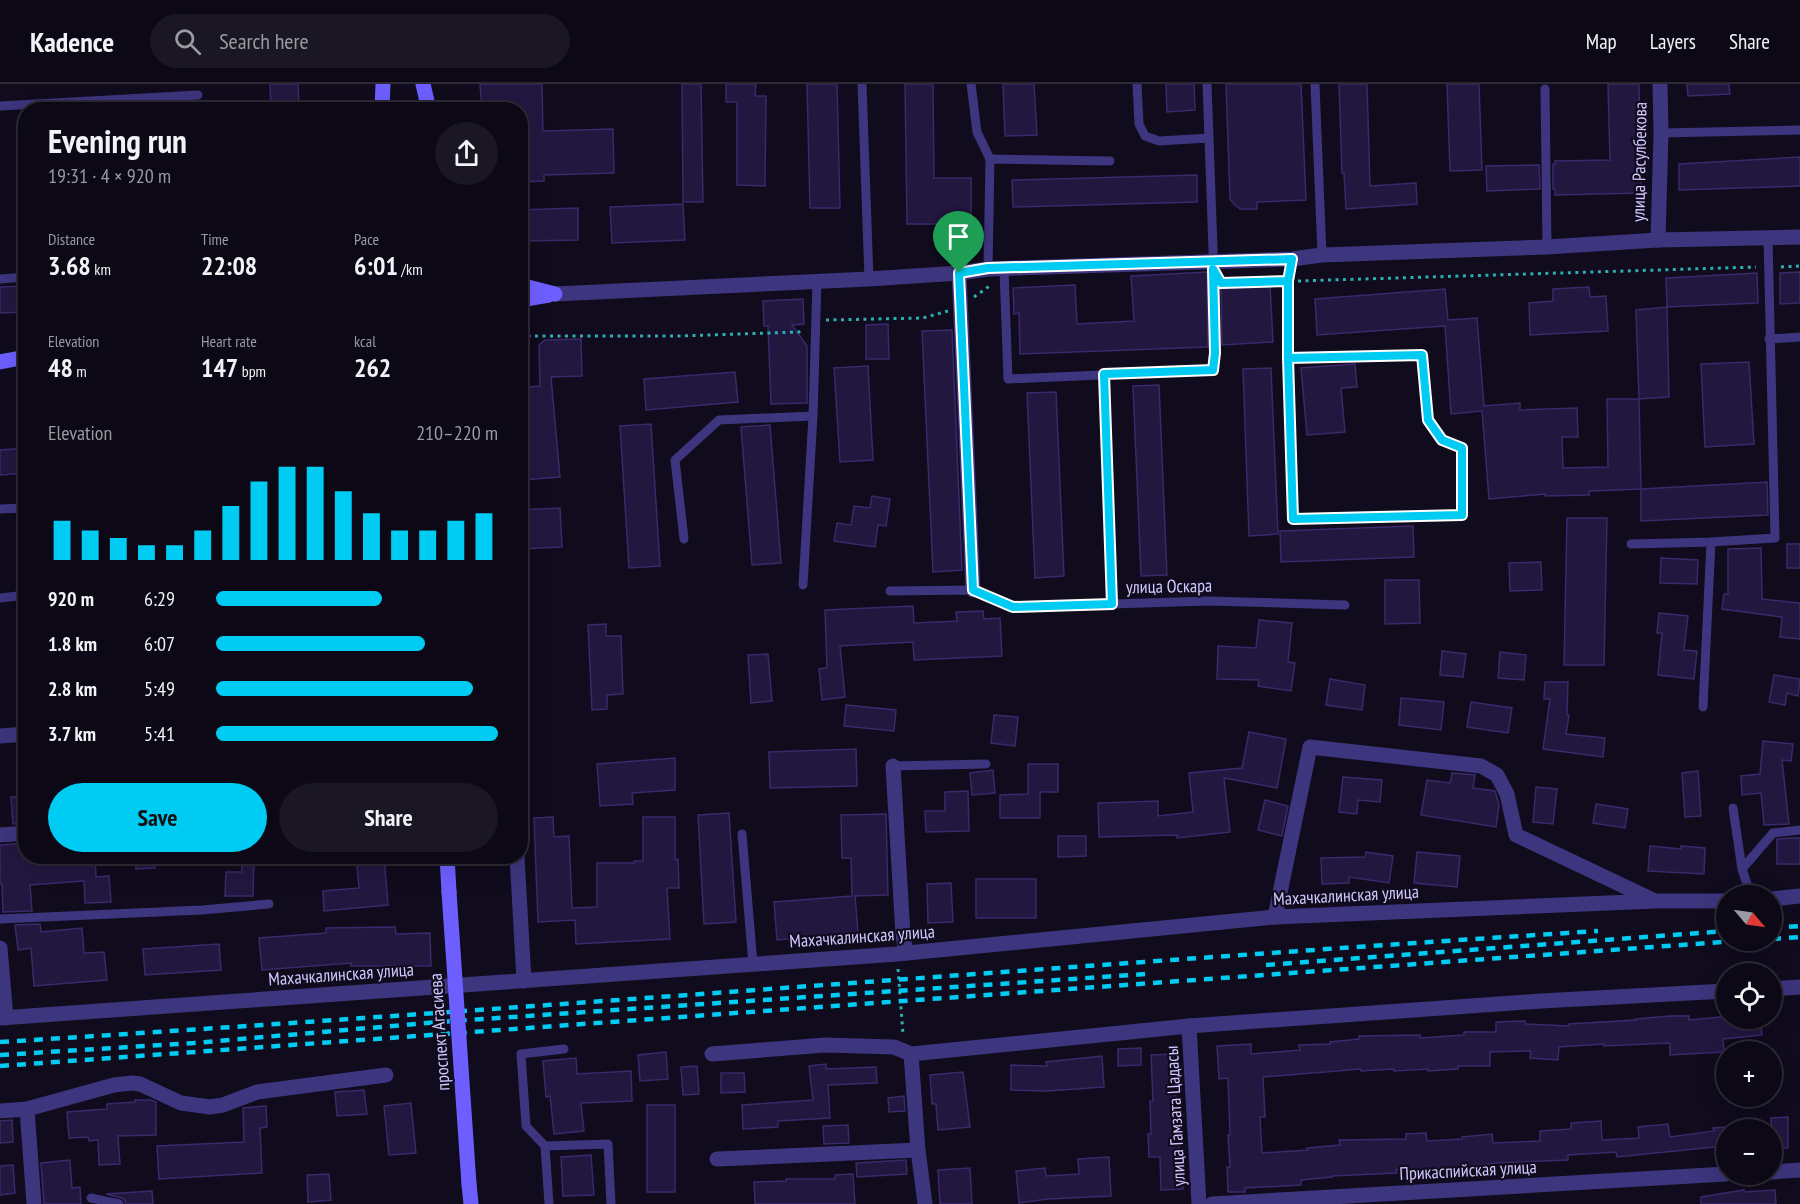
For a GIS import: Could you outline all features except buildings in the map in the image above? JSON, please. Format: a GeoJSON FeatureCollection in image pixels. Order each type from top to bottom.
{"type":"FeatureCollection","features":[{"type":"Feature","properties":{"kind":"main road"},"geometry":{"type":"LineString","coordinates":[[382,102],[383,84]]}},
{"type":"Feature","properties":{"kind":"main road"},"geometry":{"type":"LineString","coordinates":[[423,84],[427,102]]}},
{"type":"Feature","properties":{"kind":"main road"},"geometry":{"type":"LineString","coordinates":[[528,287],[555,294]]}},
{"type":"Feature","properties":{"kind":"main road"},"geometry":{"type":"LineString","coordinates":[[528,299],[555,294]]}},
{"type":"Feature","properties":{"kind":"main road"},"geometry":{"type":"LineString","coordinates":[[0,362],[18,359]]}},
{"type":"Feature","properties":{"kind":"main road","name":"проспект Агасиева"},"geometry":{"type":"LineString","coordinates":[[447,864],[471,1204]]}},
{"type":"Feature","properties":{"kind":"street","name":"улица Расулбекова"},"geometry":{"type":"LineString","coordinates":[[1658,240],[1660,84]]}},
{"type":"Feature","properties":{"kind":"street"},"geometry":{"type":"LineString","coordinates":[[555,294],[869,279],[959,273],[988,268],[1004,272],[1213,265],[1322,255],[1547,247],[1658,240],[1800,237]]}},
{"type":"Feature","properties":{"kind":"street"},"geometry":{"type":"LineString","coordinates":[[959,273],[973,590]]}},
{"type":"Feature","properties":{"kind":"street"},"geometry":{"type":"LineString","coordinates":[[0,736],[18,735]]}},
{"type":"Feature","properties":{"kind":"street"},"geometry":{"type":"LineString","coordinates":[[1275,917],[1310,747],[1481,766],[1497,775],[1507,794],[1516,835],[1656,902]]}},
{"type":"Feature","properties":{"kind":"street"},"geometry":{"type":"LineString","coordinates":[[893,766],[906,953]]}},
{"type":"Feature","properties":{"kind":"street"},"geometry":{"type":"LineString","coordinates":[[0,836],[18,834]]}},
{"type":"Feature","properties":{"kind":"street"},"geometry":{"type":"LineString","coordinates":[[517,864],[524,981]]}},
{"type":"Feature","properties":{"kind":"street"},"geometry":{"type":"LineString","coordinates":[[1782,898],[1800,896]]}},
{"type":"Feature","properties":{"kind":"street","name":"Махачкалинская улица"},"geometry":{"type":"LineString","coordinates":[[3,1018],[906,953],[1275,917],[1716,901]]}},
{"type":"Feature","properties":{"kind":"street"},"geometry":{"type":"LineString","coordinates":[[0,948],[3,1018]]}},
{"type":"Feature","properties":{"kind":"street"},"geometry":{"type":"LineString","coordinates":[[1782,988],[1800,987]]}},
{"type":"Feature","properties":{"kind":"street"},"geometry":{"type":"LineString","coordinates":[[712,1054],[825,1046],[894,1047],[908,1052],[1189,1026],[1541,1001],[1716,992]]}},
{"type":"Feature","properties":{"kind":"street","name":"улица Гамзата Цадасы"},"geometry":{"type":"LineString","coordinates":[[1189,1026],[1199,1204]]}},
{"type":"Feature","properties":{"kind":"street"},"geometry":{"type":"LineString","coordinates":[[908,1052],[926,1204]]}},
{"type":"Feature","properties":{"kind":"street"},"geometry":{"type":"LineString","coordinates":[[0,1111],[27,1109],[114,1085],[132,1083],[140,1084],[181,1103],[210,1107],[223,1105],[257,1092],[386,1075]]}},
{"type":"Feature","properties":{"kind":"street"},"geometry":{"type":"LineString","coordinates":[[27,1109],[34,1204]]}},
{"type":"Feature","properties":{"kind":"street"},"geometry":{"type":"LineString","coordinates":[[717,1159],[918,1150]]}},
{"type":"Feature","properties":{"kind":"street"},"geometry":{"type":"LineString","coordinates":[[1782,1171],[1800,1170]]}},
{"type":"Feature","properties":{"kind":"street","name":"Прикаспийская улица"},"geometry":{"type":"LineString","coordinates":[[1212,1204],[1716,1175]]}},
{"type":"Feature","properties":{"kind":"lane"},"geometry":{"type":"LineString","coordinates":[[862,84],[869,279]]}},
{"type":"Feature","properties":{"kind":"lane"},"geometry":{"type":"LineString","coordinates":[[971,84],[977,132],[990,159],[988,268]]}},
{"type":"Feature","properties":{"kind":"lane"},"geometry":{"type":"LineString","coordinates":[[1137,84],[1139,124],[1145,136],[1159,141],[1209,138]]}},
{"type":"Feature","properties":{"kind":"lane"},"geometry":{"type":"LineString","coordinates":[[1004,272],[1008,379],[1213,370],[1215,353],[1207,84]]}},
{"type":"Feature","properties":{"kind":"lane"},"geometry":{"type":"LineString","coordinates":[[1315,84],[1322,255]]}},
{"type":"Feature","properties":{"kind":"lane"},"geometry":{"type":"LineString","coordinates":[[1545,89],[1547,247]]}},
{"type":"Feature","properties":{"kind":"lane"},"geometry":{"type":"LineString","coordinates":[[72,102],[198,95]]}},
{"type":"Feature","properties":{"kind":"lane"},"geometry":{"type":"LineString","coordinates":[[0,106],[18,105]]}},
{"type":"Feature","properties":{"kind":"lane"},"geometry":{"type":"LineString","coordinates":[[1660,133],[1800,130]]}},
{"type":"Feature","properties":{"kind":"lane"},"geometry":{"type":"LineString","coordinates":[[990,159],[1110,161]]}},
{"type":"Feature","properties":{"kind":"lane"},"geometry":{"type":"LineString","coordinates":[[1630,544],[1775,538],[1768,238]]}},
{"type":"Feature","properties":{"kind":"lane"},"geometry":{"type":"LineString","coordinates":[[1288,358],[1422,355],[1428,420],[1442,440],[1462,448],[1462,515],[1293,519],[1288,358],[1288,281],[1292,259]]}},
{"type":"Feature","properties":{"kind":"lane"},"geometry":{"type":"LineString","coordinates":[[0,279],[18,278]]}},
{"type":"Feature","properties":{"kind":"lane"},"geometry":{"type":"LineString","coordinates":[[803,585],[813,416],[817,281]]}},
{"type":"Feature","properties":{"kind":"lane"},"geometry":{"type":"LineString","coordinates":[[1769,339],[1800,337]]}},
{"type":"Feature","properties":{"kind":"lane"},"geometry":{"type":"LineString","coordinates":[[1104,374],[1112,604]]}},
{"type":"Feature","properties":{"kind":"lane"},"geometry":{"type":"LineString","coordinates":[[684,539],[675,460],[719,420],[813,416]]}},
{"type":"Feature","properties":{"kind":"lane"},"geometry":{"type":"LineString","coordinates":[[0,509],[18,508]]}},
{"type":"Feature","properties":{"kind":"lane"},"geometry":{"type":"LineString","coordinates":[[1703,707],[1712,542]]}},
{"type":"Feature","properties":{"kind":"lane","name":"улица Оскара"},"geometry":{"type":"LineString","coordinates":[[890,591],[973,590],[1013,607],[1208,601],[1345,605]]}},
{"type":"Feature","properties":{"kind":"lane"},"geometry":{"type":"LineString","coordinates":[[0,598],[18,596]]}},
{"type":"Feature","properties":{"kind":"lane"},"geometry":{"type":"LineString","coordinates":[[893,766],[986,764]]}},
{"type":"Feature","properties":{"kind":"lane"},"geometry":{"type":"LineString","coordinates":[[1733,808],[1742,869],[1747,885]]}},
{"type":"Feature","properties":{"kind":"lane"},"geometry":{"type":"LineString","coordinates":[[1742,869],[1773,833],[1800,830]]}},
{"type":"Feature","properties":{"kind":"lane"},"geometry":{"type":"LineString","coordinates":[[742,834],[753,964]]}},
{"type":"Feature","properties":{"kind":"lane"},"geometry":{"type":"LineString","coordinates":[[0,920],[202,910],[269,903]]}},
{"type":"Feature","properties":{"kind":"lane"},"geometry":{"type":"LineString","coordinates":[[549,1204],[546,1146],[526,1126],[521,1054],[564,1049]]}},
{"type":"Feature","properties":{"kind":"lane"},"geometry":{"type":"LineString","coordinates":[[546,1146],[608,1144],[611,1204]]}},
{"type":"Feature","properties":{"kind":"lane"},"geometry":{"type":"LineString","coordinates":[[91,1198],[119,1204]]}},
{"type":"Feature","properties":{"kind":"path"},"geometry":{"type":"LineString","coordinates":[[1213,265],[1221,283],[1800,266]]}},
{"type":"Feature","properties":{"kind":"path"},"geometry":{"type":"LineString","coordinates":[[528,336],[677,336],[799,332],[816,321],[923,318],[960,307],[1004,272]]}},
{"type":"Feature","properties":{"kind":"path"},"geometry":{"type":"LineString","coordinates":[[898,968],[908,1052]]}},
{"type":"Feature","properties":{"kind":"railway"},"geometry":{"type":"LineString","coordinates":[[1782,927],[1800,926]]}},
{"type":"Feature","properties":{"kind":"railway"},"geometry":{"type":"LineString","coordinates":[[0,1042],[1598,931]]}},
{"type":"Feature","properties":{"kind":"railway"},"geometry":{"type":"LineString","coordinates":[[1266,965],[1716,932]]}},
{"type":"Feature","properties":{"kind":"railway"},"geometry":{"type":"LineString","coordinates":[[1782,938],[1800,937]]}},
{"type":"Feature","properties":{"kind":"railway"},"geometry":{"type":"LineString","coordinates":[[0,1066],[1716,942]]}},
{"type":"Feature","properties":{"kind":"railway"},"geometry":{"type":"LineString","coordinates":[[0,1055],[194,1043],[439,1022],[1146,974]]}},
{"type":"Feature","properties":{"kind":"route"},"geometry":{"type":"LineString","coordinates":[[959,273],[973,590],[1013,607],[1112,604],[1104,374],[1213,370],[1215,353],[1213,269],[1221,283],[1288,281],[1288,358],[1422,355],[1428,420],[1442,440],[1462,448],[1462,515],[1293,519],[1288,358],[1288,281],[1292,259],[988,268],[959,273]]}}]}
